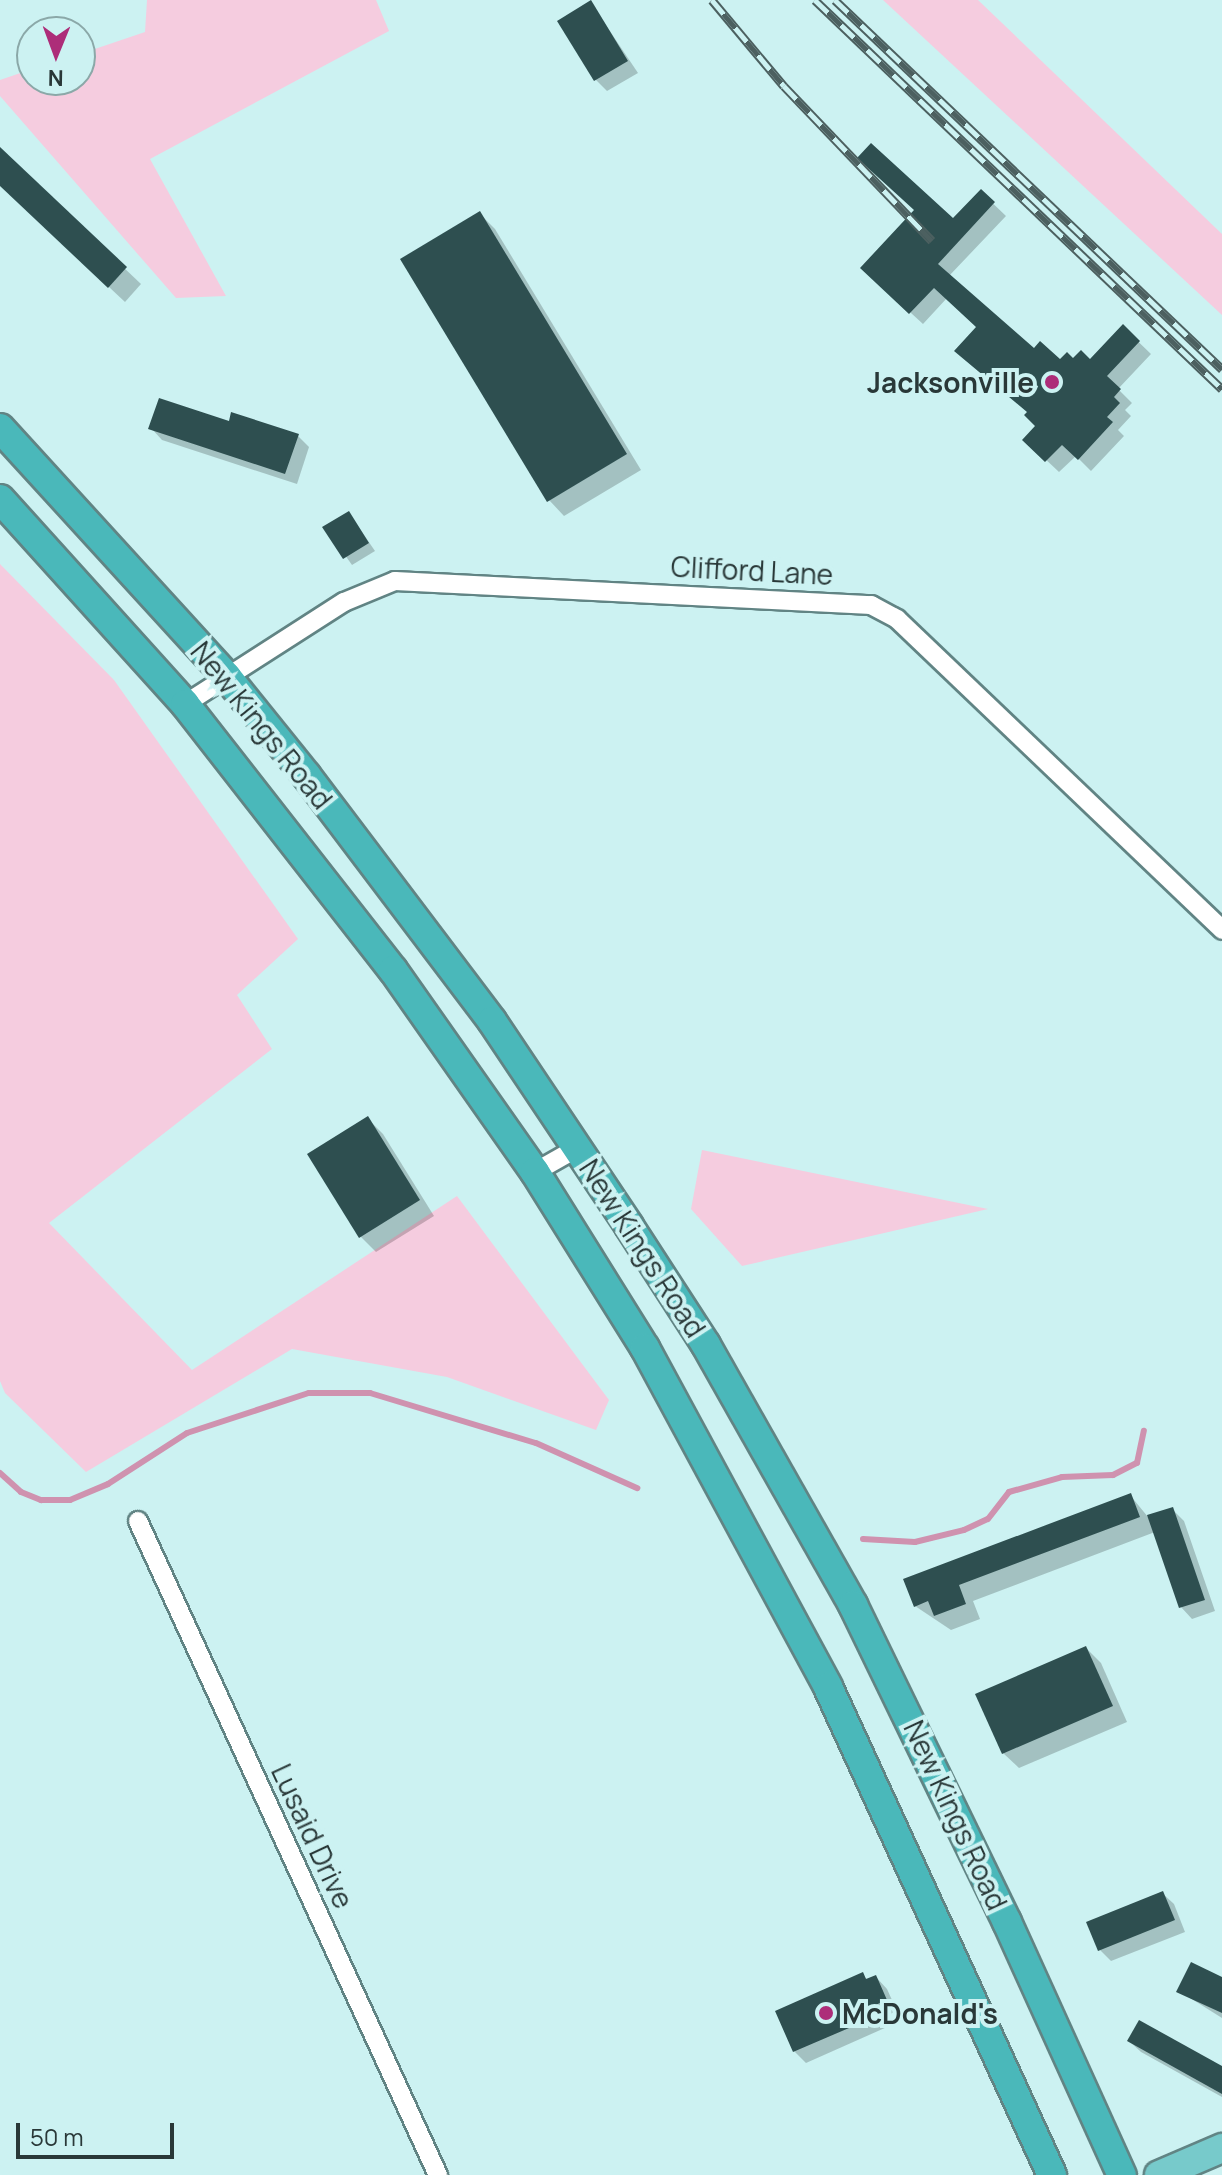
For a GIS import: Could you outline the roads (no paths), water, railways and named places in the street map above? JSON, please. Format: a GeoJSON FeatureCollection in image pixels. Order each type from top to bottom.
{"type":"FeatureCollection","features":[{"type":"Feature","properties":{"kind":"highway","name":"New Kings Road"},"geometry":{"type":"LineString","coordinates":[[0,428],[227,677],[397,893],[579,1147],[706,1345],[853,1605],[1007,1922],[1122,2175]]}},
{"type":"Feature","properties":{"kind":"highway","name":"New Kings Road"},"geometry":{"type":"LineString","coordinates":[[0,499],[185,704],[393,970],[535,1172],[645,1348],[828,1687],[1052,2175]]}},
{"type":"Feature","properties":{"kind":"main road"},"geometry":{"type":"LineString","coordinates":[[1159,2175],[1222,2148]]}},
{"type":"Feature","properties":{"kind":"street","name":"Clifford Lane"},"geometry":{"type":"LineString","coordinates":[[185,704],[344,602],[395,581],[871,605],[897,619],[1222,930]]}},
{"type":"Feature","properties":{"kind":"street"},"geometry":{"type":"LineString","coordinates":[[535,1172],[579,1147]]}},
{"type":"Feature","properties":{"kind":"street","name":"Lusaid Drive"},"geometry":{"type":"LineString","coordinates":[[138,1521],[438,2175]]}},
{"type":"Feature","properties":{"kind":"waterway"},"geometry":{"type":"LineString","coordinates":[[0,1473],[21,1492],[41,1500],[70,1500],[108,1484],[187,1433],[309,1393],[370,1393],[536,1443],[637,1488]]}},
{"type":"Feature","properties":{"kind":"waterway"},"geometry":{"type":"LineString","coordinates":[[863,1539],[915,1542],[964,1530],[988,1519],[1009,1492],[1062,1477],[1113,1475],[1137,1463],[1144,1431]]}},
{"type":"Feature","properties":{"kind":"railway"},"geometry":{"type":"LineString","coordinates":[[712,0],[784,86],[932,241]]}},
{"type":"Feature","properties":{"kind":"railway"},"geometry":{"type":"LineString","coordinates":[[815,0],[1222,389]]}},
{"type":"Feature","properties":{"kind":"railway"},"geometry":{"type":"LineString","coordinates":[[835,0],[1222,369]]}},
{"type":"Feature","properties":{"kind":"place","name":"Jacksonville"},"geometry":{"type":"Point","coordinates":[1052,382]}},
{"type":"Feature","properties":{"kind":"place","name":"McDonald's"},"geometry":{"type":"Point","coordinates":[826,2013]}}]}
